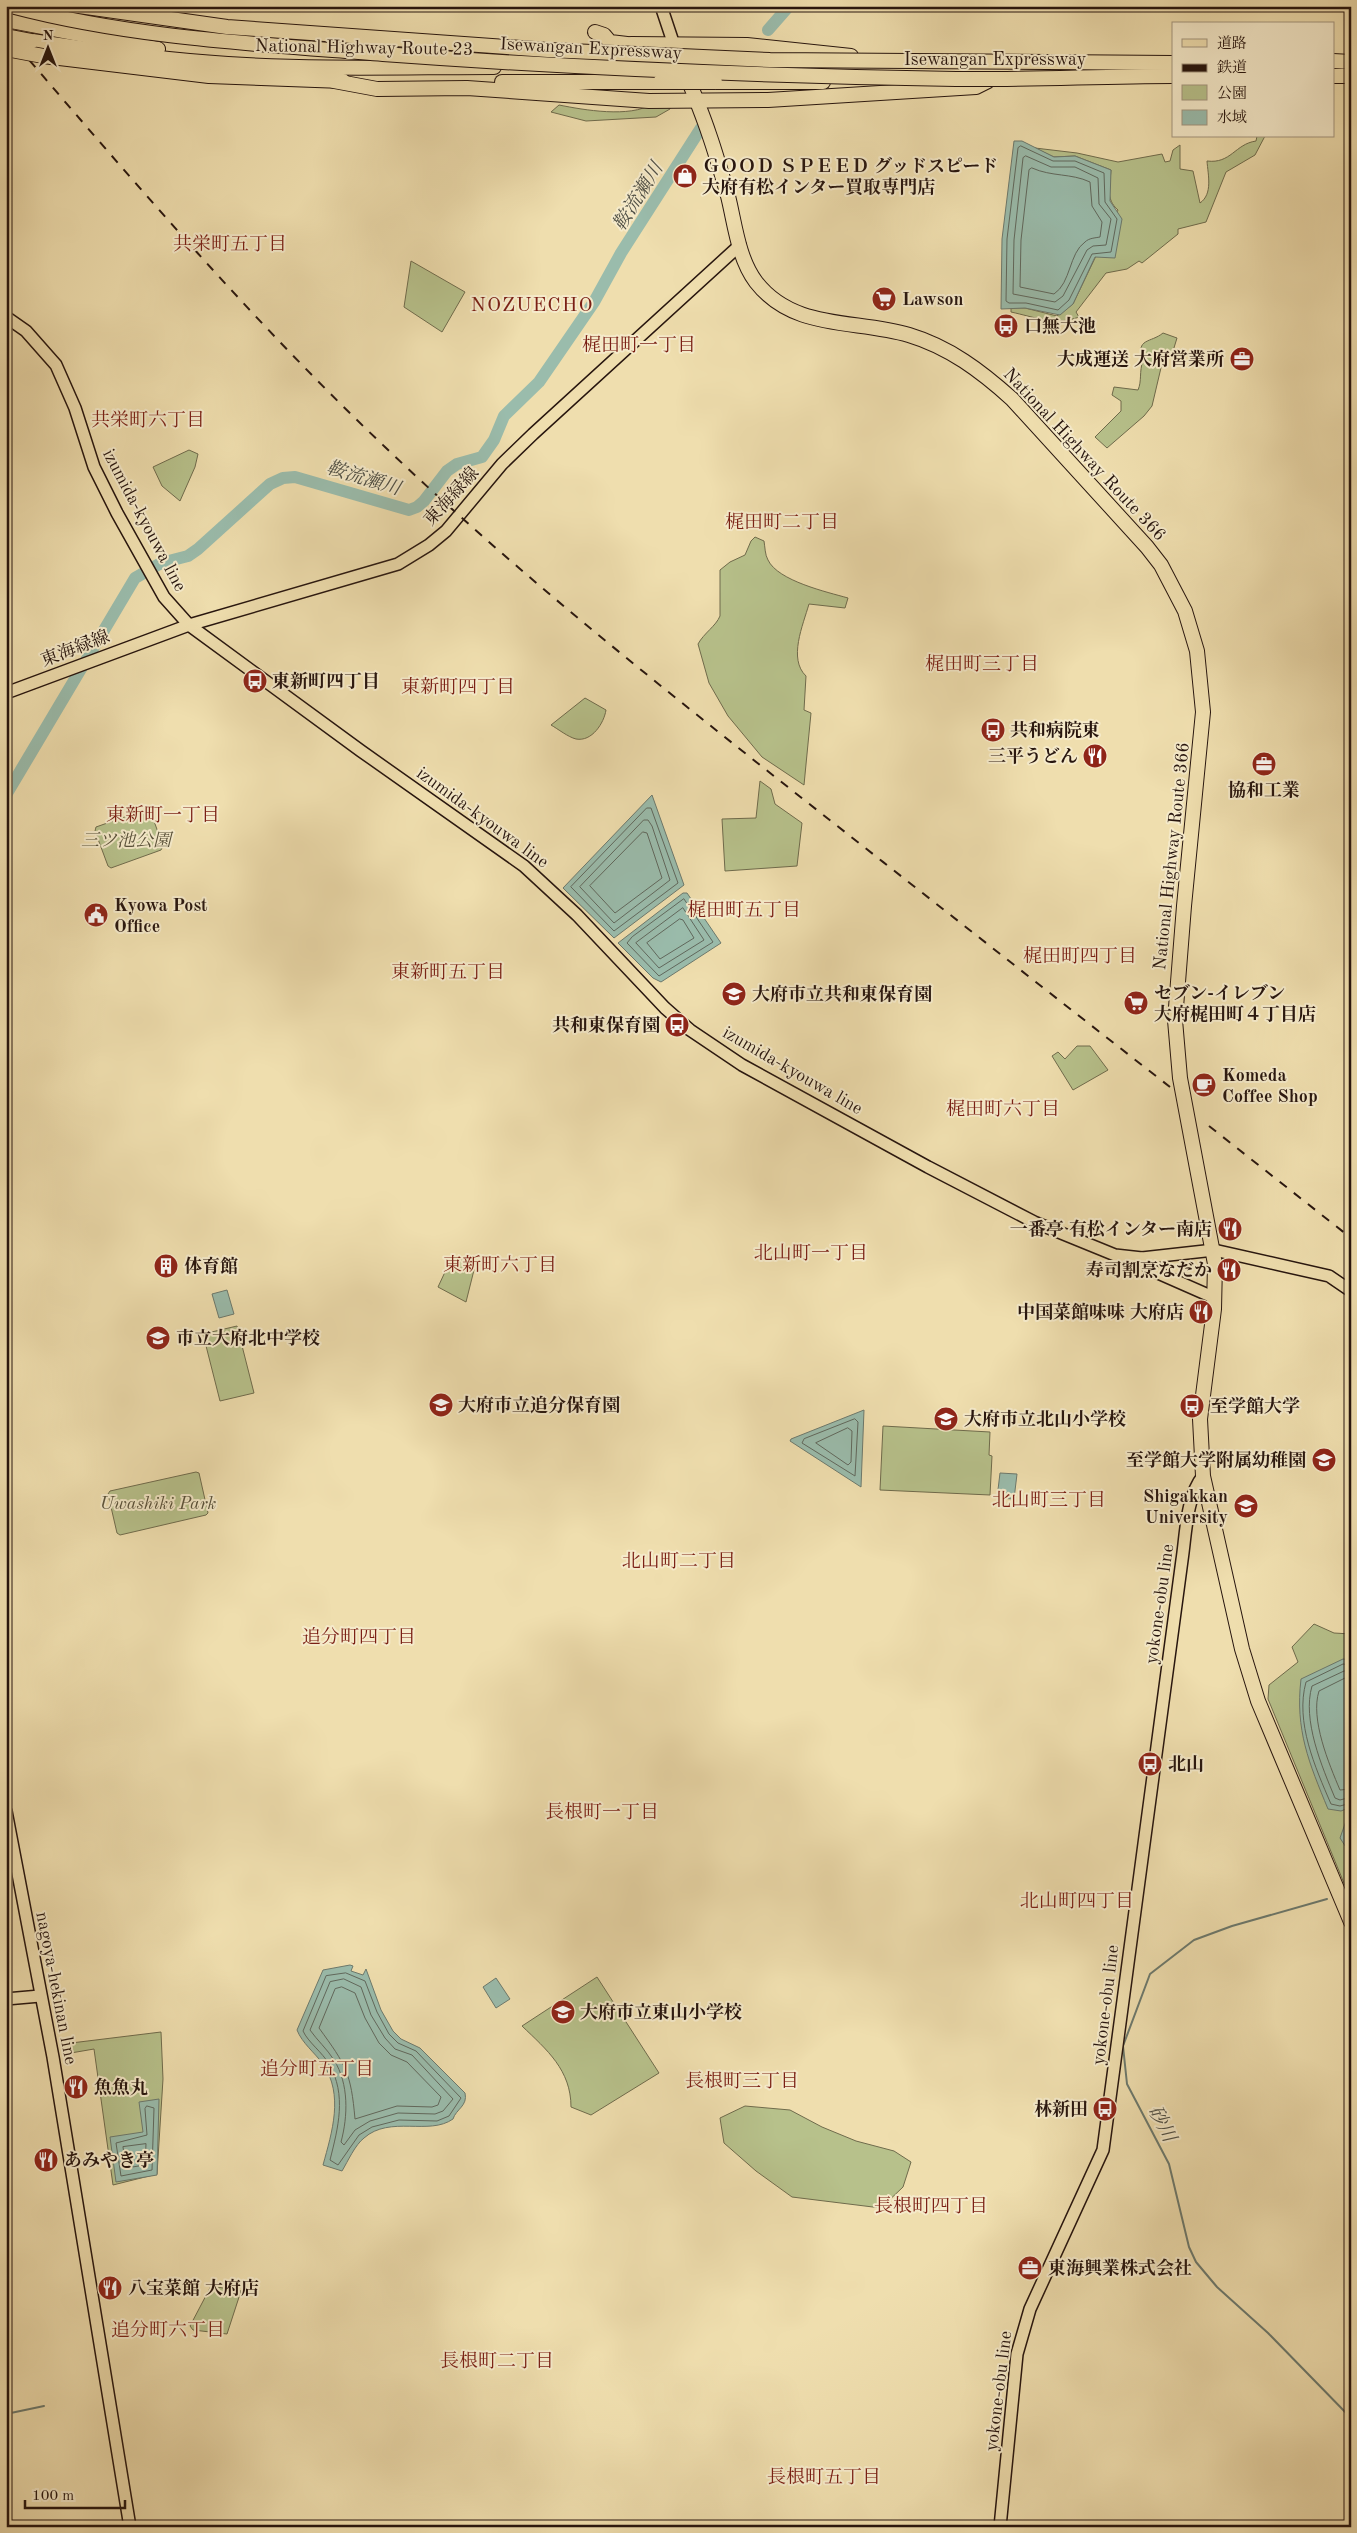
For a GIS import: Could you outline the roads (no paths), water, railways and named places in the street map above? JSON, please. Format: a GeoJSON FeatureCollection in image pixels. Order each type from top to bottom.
{"type":"FeatureCollection","features":[{"type":"Feature","properties":{"kind":"highway","name":"Isewangan Expressway"},"geometry":{"type":"LineString","coordinates":[[11,6],[72,20],[171,36],[330,50],[531,64],[699,72],[960,79],[1172,77]]}},
{"type":"Feature","properties":{"kind":"highway","name":"Isewangan Expressway"},"geometry":{"type":"LineString","coordinates":[[79,6],[227,27],[538,50],[770,60],[1172,62]]}},
{"type":"Feature","properties":{"kind":"highway"},"geometry":{"type":"LineString","coordinates":[[6,20],[191,54],[366,67]]}},
{"type":"Feature","properties":{"kind":"highway"},"geometry":{"type":"LineString","coordinates":[[595,32],[604,35],[610,42],[674,45],[746,45],[830,53],[874,60]]}},
{"type":"Feature","properties":{"kind":"highway","name":"National Highway Route 23"},"geometry":{"type":"LineString","coordinates":[[6,36],[177,60],[298,67],[657,66],[826,59],[1172,62]]}},
{"type":"Feature","properties":{"kind":"highway"},"geometry":{"type":"LineString","coordinates":[[552,67],[631,44]]}},
{"type":"Feature","properties":{"kind":"highway","name":"National Highway Route 366"},"geometry":{"type":"LineString","coordinates":[[674,45],[710,134],[740,245],[756,281],[779,304],[795,313],[827,322],[873,326],[910,335],[943,348],[987,376],[1012,398],[1147,547],[1175,590],[1192,630],[1197,652],[1203,712],[1176,991],[1176,1050],[1186,1112],[1214,1250],[1215,1298],[1200,1419],[1203,1476],[1242,1649],[1258,1701],[1351,1922]]}},
{"type":"Feature","properties":{"kind":"highway","name":"National Highway Route 23"},"geometry":{"type":"LineString","coordinates":[[6,50],[184,74],[334,81],[988,81],[1172,77]]}},
{"type":"Feature","properties":{"kind":"highway"},"geometry":{"type":"LineString","coordinates":[[1334,62],[1351,62]]}},
{"type":"Feature","properties":{"kind":"highway"},"geometry":{"type":"LineString","coordinates":[[1334,77],[1351,77]]}},
{"type":"Feature","properties":{"kind":"highway"},"geometry":{"type":"LineString","coordinates":[[334,81],[377,89],[467,88],[648,100],[768,100],[976,87],[988,81]]}},
{"type":"Feature","properties":{"kind":"main road"},"geometry":{"type":"LineString","coordinates":[[661,6],[674,45]]}},
{"type":"Feature","properties":{"kind":"main road","name":"東海緑線"},"geometry":{"type":"LineString","coordinates":[[6,693],[189,625],[398,564],[429,545],[446,531],[502,464],[740,245]]}},
{"type":"Feature","properties":{"kind":"main road","name":"izumida-kyouwa line"},"geometry":{"type":"LineString","coordinates":[[6,317],[26,331],[56,365],[75,408],[94,467],[164,597],[189,625],[354,746],[524,866],[609,947],[665,1008],[690,1030],[742,1065],[928,1167],[1034,1222],[1115,1255],[1142,1258],[1214,1250],[1329,1276],[1351,1291]]}},
{"type":"Feature","properties":{"kind":"main road"},"geometry":{"type":"LineString","coordinates":[[1142,1258],[1149,1270],[1215,1298]]}},
{"type":"Feature","properties":{"kind":"main road","name":"yokone-obu line"},"geometry":{"type":"LineString","coordinates":[[1000,2527],[1017,2354],[1023,2327],[1039,2287],[1103,2150],[1182,1560],[1194,1492],[1196,1485],[1203,1476]]}},
{"type":"Feature","properties":{"kind":"main road","name":"nagoya-hekinan line"},"geometry":{"type":"LineString","coordinates":[[6,1811],[53,2057],[130,2527]]}},
{"type":"Feature","properties":{"kind":"main road"},"geometry":{"type":"LineString","coordinates":[[6,1999],[40,1996]]}},
{"type":"Feature","properties":{"kind":"water"},"geometry":{"type":"Polygon","coordinates":[[[1014,141],[1022,141],[1054,157],[1075,156],[1111,170],[1110,201],[1122,219],[1115,258],[1095,257],[1073,304],[1060,315],[1025,308],[1001,309],[1002,239],[1014,141]]]}},
{"type":"Feature","properties":{"kind":"water"},"geometry":{"type":"Polygon","coordinates":[[[652,795],[684,885],[614,938],[563,888],[652,795]]]}},
{"type":"Feature","properties":{"kind":"water"},"geometry":{"type":"Polygon","coordinates":[[[683,893],[687,893],[721,943],[661,982],[653,978],[618,943],[683,893]]]}},
{"type":"Feature","properties":{"kind":"water"},"geometry":{"type":"Polygon","coordinates":[[[227,1290],[234,1314],[219,1318],[212,1294],[227,1290]]]}},
{"type":"Feature","properties":{"kind":"water"},"geometry":{"type":"Polygon","coordinates":[[[864,1410],[861,1487],[790,1441],[791,1439],[864,1410]]]}},
{"type":"Feature","properties":{"kind":"water"},"geometry":{"type":"Polygon","coordinates":[[[1000,1473],[1017,1474],[1014,1499],[997,1498],[1000,1473]]]}},
{"type":"Feature","properties":{"kind":"water"},"geometry":{"type":"Polygon","coordinates":[[[1343,1659],[1351,1660],[1351,1807],[1341,1811],[1328,1809],[1315,1776],[1305,1746],[1300,1714],[1300,1697],[1301,1679],[1343,1659]]]}},
{"type":"Feature","properties":{"kind":"water"},"geometry":{"type":"Polygon","coordinates":[[[1351,1819],[1351,1855],[1340,1838],[1346,1821],[1351,1819]]]}},
{"type":"Feature","properties":{"kind":"water"},"geometry":{"type":"Polygon","coordinates":[[[353,1966],[351,1971],[363,1975],[366,1969],[381,2010],[393,2031],[401,2039],[420,2048],[465,2093],[465,2101],[453,2119],[443,2124],[433,2126],[397,2126],[374,2131],[358,2145],[342,2171],[323,2165],[330,2140],[334,2114],[333,2088],[323,2064],[305,2044],[297,2030],[323,1970],[353,1966]]]}},
{"type":"Feature","properties":{"kind":"water"},"geometry":{"type":"Polygon","coordinates":[[[496,1978],[510,1999],[496,2008],[483,1987],[496,1978]]]}},
{"type":"Feature","properties":{"kind":"water"},"geometry":{"type":"Polygon","coordinates":[[[159,2099],[157,2175],[116,2182],[110,2137],[143,2132],[139,2102],[159,2099]]]}},
{"type":"Feature","properties":{"kind":"waterway","name":"鞍流瀬川"},"geometry":{"type":"LineString","coordinates":[[768,30],[789,6]]}},
{"type":"Feature","properties":{"kind":"waterway","name":"鞍流瀬川"},"geometry":{"type":"LineString","coordinates":[[6,795],[135,578],[161,563],[188,556],[270,484],[283,478],[295,477],[409,510],[417,507],[424,501],[447,471],[457,464],[482,457],[494,440],[504,416],[539,382],[594,302],[621,253],[701,128]]}},
{"type":"Feature","properties":{"kind":"waterway","name":"砂川"},"geometry":{"type":"LineString","coordinates":[[1327,1899],[1232,1926],[1194,1940],[1150,1974],[1123,2046],[1127,2084],[1169,2164],[1189,2247],[1196,2262],[1217,2287],[1268,2333],[1351,2418]]}},
{"type":"Feature","properties":{"kind":"waterway"},"geometry":{"type":"LineString","coordinates":[[6,2414],[44,2406]]}},
{"type":"Feature","properties":{"kind":"railway"},"geometry":{"type":"LineString","coordinates":[[6,33],[237,297],[335,398],[435,494],[538,584],[643,671],[1170,1087]]}},
{"type":"Feature","properties":{"kind":"railway"},"geometry":{"type":"LineString","coordinates":[[1209,1126],[1351,1238]]}},
{"type":"Feature","properties":{"kind":"place","name":"ＧＯＯＤ ＳＰＥＥＤ グッドスピード 大府有松インター買取専門店"},"geometry":{"type":"Point","coordinates":[685,176]}},
{"type":"Feature","properties":{"kind":"place","name":"Lawson"},"geometry":{"type":"Point","coordinates":[884,299]}},
{"type":"Feature","properties":{"kind":"place","name":"口無大池"},"geometry":{"type":"Point","coordinates":[1006,326]}},
{"type":"Feature","properties":{"kind":"place","name":"大成運送 大府営業所"},"geometry":{"type":"Point","coordinates":[1242,359]}},
{"type":"Feature","properties":{"kind":"place","name":"東新町四丁目"},"geometry":{"type":"Point","coordinates":[255,681]}},
{"type":"Feature","properties":{"kind":"place","name":"共和病院東"},"geometry":{"type":"Point","coordinates":[993,730]}},
{"type":"Feature","properties":{"kind":"place","name":"三平うどん"},"geometry":{"type":"Point","coordinates":[1095,756]}},
{"type":"Feature","properties":{"kind":"place","name":"協和工業"},"geometry":{"type":"Point","coordinates":[1264,764]}},
{"type":"Feature","properties":{"kind":"place","name":"Kyowa Post Office"},"geometry":{"type":"Point","coordinates":[96,915]}},
{"type":"Feature","properties":{"kind":"place","name":"大府市立共和東保育園"},"geometry":{"type":"Point","coordinates":[734,994]}},
{"type":"Feature","properties":{"kind":"place","name":"セブン-イレブン 大府梶田町４丁目店"},"geometry":{"type":"Point","coordinates":[1136,1003]}},
{"type":"Feature","properties":{"kind":"place","name":"共和東保育園"},"geometry":{"type":"Point","coordinates":[677,1025]}},
{"type":"Feature","properties":{"kind":"place","name":"Komeda Coffee Shop"},"geometry":{"type":"Point","coordinates":[1204,1085]}},
{"type":"Feature","properties":{"kind":"place","name":"一番亭 有松インター南店"},"geometry":{"type":"Point","coordinates":[1230,1229]}},
{"type":"Feature","properties":{"kind":"place","name":"体育館"},"geometry":{"type":"Point","coordinates":[166,1266]}},
{"type":"Feature","properties":{"kind":"place","name":"寿司割烹なだか"},"geometry":{"type":"Point","coordinates":[1229,1270]}},
{"type":"Feature","properties":{"kind":"place","name":"中国菜館味味 大府店"},"geometry":{"type":"Point","coordinates":[1201,1312]}},
{"type":"Feature","properties":{"kind":"place","name":"市立大府北中学校"},"geometry":{"type":"Point","coordinates":[158,1338]}},
{"type":"Feature","properties":{"kind":"place","name":"大府市立追分保育園"},"geometry":{"type":"Point","coordinates":[441,1405]}},
{"type":"Feature","properties":{"kind":"place","name":"至学館大学"},"geometry":{"type":"Point","coordinates":[1192,1406]}},
{"type":"Feature","properties":{"kind":"place","name":"大府市立北山小学校"},"geometry":{"type":"Point","coordinates":[946,1419]}},
{"type":"Feature","properties":{"kind":"place","name":"至学館大学附属幼稚園"},"geometry":{"type":"Point","coordinates":[1324,1460]}},
{"type":"Feature","properties":{"kind":"place","name":"Shigakkan University"},"geometry":{"type":"Point","coordinates":[1246,1506]}},
{"type":"Feature","properties":{"kind":"place","name":"北山"},"geometry":{"type":"Point","coordinates":[1150,1764]}},
{"type":"Feature","properties":{"kind":"place","name":"大府市立東山小学校"},"geometry":{"type":"Point","coordinates":[563,2012]}},
{"type":"Feature","properties":{"kind":"place","name":"魚魚丸"},"geometry":{"type":"Point","coordinates":[76,2087]}},
{"type":"Feature","properties":{"kind":"place","name":"林新田"},"geometry":{"type":"Point","coordinates":[1105,2109]}},
{"type":"Feature","properties":{"kind":"place","name":"あみやき亭"},"geometry":{"type":"Point","coordinates":[46,2160]}},
{"type":"Feature","properties":{"kind":"place","name":"東海興業株式会社"},"geometry":{"type":"Point","coordinates":[1030,2268]}},
{"type":"Feature","properties":{"kind":"place","name":"八宝菜館 大府店"},"geometry":{"type":"Point","coordinates":[110,2288]}},
{"type":"Feature","properties":{"kind":"district","name":"共栄町五丁目"},"geometry":{"type":"Point","coordinates":[230,243]}},
{"type":"Feature","properties":{"kind":"district","name":"NOZUECHO"},"geometry":{"type":"Point","coordinates":[532,304]}},
{"type":"Feature","properties":{"kind":"district","name":"梶田町一丁目"},"geometry":{"type":"Point","coordinates":[639,344]}},
{"type":"Feature","properties":{"kind":"district","name":"共栄町六丁目"},"geometry":{"type":"Point","coordinates":[148,419]}},
{"type":"Feature","properties":{"kind":"district","name":"梶田町二丁目"},"geometry":{"type":"Point","coordinates":[782,521]}},
{"type":"Feature","properties":{"kind":"district","name":"梶田町三丁目"},"geometry":{"type":"Point","coordinates":[982,663]}},
{"type":"Feature","properties":{"kind":"district","name":"東新町四丁目"},"geometry":{"type":"Point","coordinates":[458,686]}},
{"type":"Feature","properties":{"kind":"district","name":"東新町一丁目"},"geometry":{"type":"Point","coordinates":[163,814]}},
{"type":"Feature","properties":{"kind":"district","name":"梶田町五丁目"},"geometry":{"type":"Point","coordinates":[744,909]}},
{"type":"Feature","properties":{"kind":"district","name":"梶田町四丁目"},"geometry":{"type":"Point","coordinates":[1080,955]}},
{"type":"Feature","properties":{"kind":"district","name":"東新町五丁目"},"geometry":{"type":"Point","coordinates":[448,971]}},
{"type":"Feature","properties":{"kind":"district","name":"梶田町六丁目"},"geometry":{"type":"Point","coordinates":[1003,1108]}},
{"type":"Feature","properties":{"kind":"district","name":"北山町一丁目"},"geometry":{"type":"Point","coordinates":[811,1252]}},
{"type":"Feature","properties":{"kind":"district","name":"東新町六丁目"},"geometry":{"type":"Point","coordinates":[500,1264]}},
{"type":"Feature","properties":{"kind":"district","name":"北山町三丁目"},"geometry":{"type":"Point","coordinates":[1049,1499]}},
{"type":"Feature","properties":{"kind":"district","name":"北山町二丁目"},"geometry":{"type":"Point","coordinates":[679,1560]}},
{"type":"Feature","properties":{"kind":"district","name":"追分町四丁目"},"geometry":{"type":"Point","coordinates":[359,1636]}},
{"type":"Feature","properties":{"kind":"district","name":"長根町一丁目"},"geometry":{"type":"Point","coordinates":[602,1811]}},
{"type":"Feature","properties":{"kind":"district","name":"北山町四丁目"},"geometry":{"type":"Point","coordinates":[1077,1900]}},
{"type":"Feature","properties":{"kind":"district","name":"追分町五丁目"},"geometry":{"type":"Point","coordinates":[317,2068]}},
{"type":"Feature","properties":{"kind":"district","name":"長根町三丁目"},"geometry":{"type":"Point","coordinates":[742,2080]}},
{"type":"Feature","properties":{"kind":"district","name":"長根町四丁目"},"geometry":{"type":"Point","coordinates":[931,2205]}},
{"type":"Feature","properties":{"kind":"district","name":"追分町六丁目"},"geometry":{"type":"Point","coordinates":[168,2329]}},
{"type":"Feature","properties":{"kind":"district","name":"長根町二丁目"},"geometry":{"type":"Point","coordinates":[497,2360]}},
{"type":"Feature","properties":{"kind":"district","name":"長根町五丁目"},"geometry":{"type":"Point","coordinates":[824,2476]}},
{"type":"Feature","properties":{"kind":"park label","name":"三ツ池公園"},"geometry":{"type":"Point","coordinates":[126,840]}},
{"type":"Feature","properties":{"kind":"park label","name":"Uwashiki Park"},"geometry":{"type":"Point","coordinates":[158,1503]}}]}
